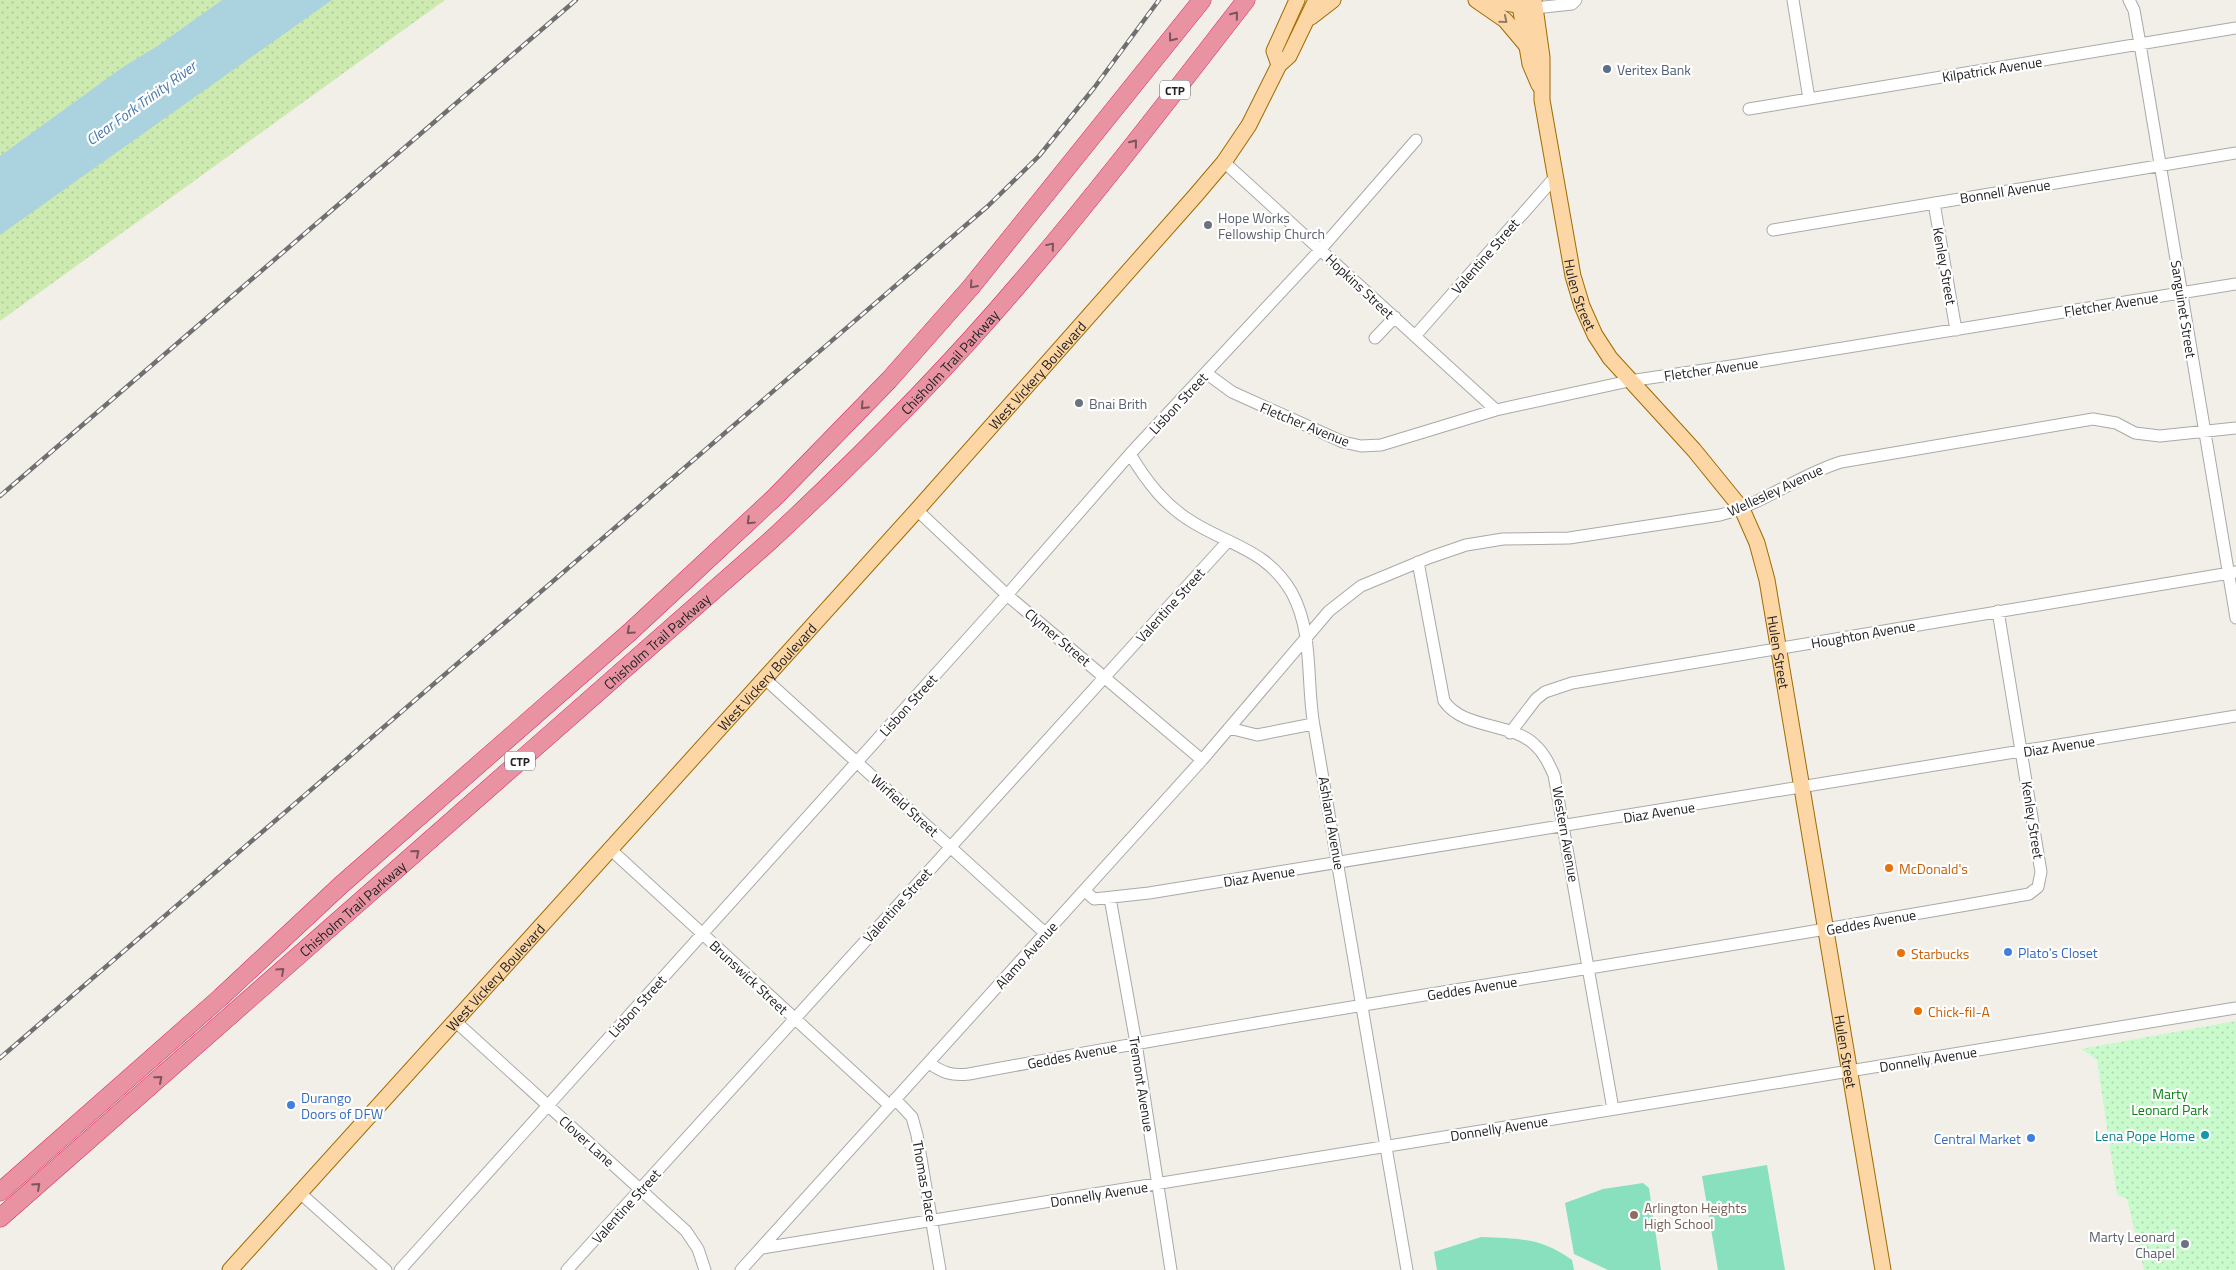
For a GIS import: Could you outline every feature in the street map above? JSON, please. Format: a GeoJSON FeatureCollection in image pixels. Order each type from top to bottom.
{"type":"FeatureCollection","features":[{"type":"Feature","properties":{"kind":"highway","name":"Chisholm Trail Parkway"},"geometry":{"type":"LineString","coordinates":[[0,1192],[221,997],[341,885],[713,557],[782,491],[869,401],[1004,248],[1202,0]]}},
{"type":"Feature","properties":{"kind":"highway","name":"Chisholm Trail Parkway"},"geometry":{"type":"LineString","coordinates":[[0,1218],[770,541],[884,432],[1020,283],[1104,181],[1246,0]]}},
{"type":"Feature","properties":{"kind":"highway"},"geometry":{"type":"LineString","coordinates":[[0,1225],[19,1202]]}},
{"type":"Feature","properties":{"kind":"main road","name":"West Vickery Boulevard"},"geometry":{"type":"LineString","coordinates":[[1279,66],[1274,52],[1297,0]]}},
{"type":"Feature","properties":{"kind":"main road","name":"West Vickery Boulevard"},"geometry":{"type":"LineString","coordinates":[[230,1270],[609,848],[917,510],[1224,162],[1263,100],[1279,66],[1289,56],[1316,0]]}},
{"type":"Feature","properties":{"kind":"main road"},"geometry":{"type":"LineString","coordinates":[[1306,22],[1333,0]]}},
{"type":"Feature","properties":{"kind":"main road"},"geometry":{"type":"LineString","coordinates":[[1476,0],[1505,20],[1527,46]]}},
{"type":"Feature","properties":{"kind":"main road"},"geometry":{"type":"LineString","coordinates":[[1486,0],[1527,4]]}},
{"type":"Feature","properties":{"kind":"main road"},"geometry":{"type":"LineString","coordinates":[[1527,4],[1527,46],[1530,64],[1541,92]]}},
{"type":"Feature","properties":{"kind":"main road"},"geometry":{"type":"LineString","coordinates":[[1527,4],[1542,57],[1541,92]]}},
{"type":"Feature","properties":{"kind":"main road","name":"Hulen Street"},"geometry":{"type":"LineString","coordinates":[[1541,92],[1573,276],[1582,306],[1594,333],[1610,358],[1629,381],[1694,450],[1742,509],[1757,543],[1767,580],[1883,1270]]}},
{"type":"Feature","properties":{"kind":"street"},"geometry":{"type":"LineString","coordinates":[[1527,4],[1572,4],[1576,0]]}},
{"type":"Feature","properties":{"kind":"street"},"geometry":{"type":"LineString","coordinates":[[1793,0],[1809,99]]}},
{"type":"Feature","properties":{"kind":"street","name":"Sanguinet Street"},"geometry":{"type":"LineString","coordinates":[[2129,0],[2134,10],[2205,433],[2232,572],[2236,618]]}},
{"type":"Feature","properties":{"kind":"street","name":"Kilpatrick Avenue"},"geometry":{"type":"LineString","coordinates":[[1749,109],[2236,28]]}},
{"type":"Feature","properties":{"kind":"street","name":"Lisbon Street"},"geometry":{"type":"LineString","coordinates":[[400,1270],[1008,595],[1130,454],[1321,249],[1416,140]]}},
{"type":"Feature","properties":{"kind":"street","name":"Bonnell Avenue"},"geometry":{"type":"LineString","coordinates":[[1773,230],[2236,153]]}},
{"type":"Feature","properties":{"kind":"street","name":"Hopkins Street"},"geometry":{"type":"LineString","coordinates":[[1224,162],[1496,410]]}},
{"type":"Feature","properties":{"kind":"street","name":"Valentine Street"},"geometry":{"type":"LineString","coordinates":[[1415,336],[1556,176]]}},
{"type":"Feature","properties":{"kind":"street","name":"Kenley Street"},"geometry":{"type":"LineString","coordinates":[[1934,203],[1956,330]]}},
{"type":"Feature","properties":{"kind":"street","name":"Fletcher Avenue"},"geometry":{"type":"LineString","coordinates":[[1206,373],[1232,392],[1255,404],[1344,442],[1361,446],[1381,445],[1496,410],[1629,381],[2236,284]]}},
{"type":"Feature","properties":{"kind":"street"},"geometry":{"type":"LineString","coordinates":[[1375,338],[1395,317]]}},
{"type":"Feature","properties":{"kind":"street","name":"Wellesley Avenue"},"geometry":{"type":"LineString","coordinates":[[1308,637],[1329,611],[1361,586],[1418,562],[1466,545],[1503,539],[1569,538],[1673,524],[1720,515],[1742,509],[1826,466],[1841,462],[2093,419],[2116,423],[2135,433],[2160,436],[2205,433],[2236,428]]}},
{"type":"Feature","properties":{"kind":"street","name":"Ashland Avenue"},"geometry":{"type":"LineString","coordinates":[[1130,454],[1158,496],[1193,523],[1254,552],[1269,563],[1280,575],[1292,594],[1308,637],[1308,676],[1313,724],[1339,863],[1407,1270]]}},
{"type":"Feature","properties":{"kind":"street","name":"Clymer Street"},"geometry":{"type":"LineString","coordinates":[[917,510],[1008,595],[1202,760]]}},
{"type":"Feature","properties":{"kind":"street","name":"Valentine Street"},"geometry":{"type":"LineString","coordinates":[[567,1270],[1228,541]]}},
{"type":"Feature","properties":{"kind":"street","name":"Western Avenue"},"geometry":{"type":"LineString","coordinates":[[1418,562],[1444,701],[1454,712],[1528,739],[1535,744],[1549,764],[1558,787],[1614,1109]]}},
{"type":"Feature","properties":{"kind":"street","name":"Houghton Avenue"},"geometry":{"type":"LineString","coordinates":[[1510,733],[1536,699],[1545,692],[1572,683],[2232,572]]}},
{"type":"Feature","properties":{"kind":"street","name":"Kenley Street"},"geometry":{"type":"LineString","coordinates":[[1998,611],[2041,872],[2041,879],[2035,890],[2029,894],[2018,896]]}},
{"type":"Feature","properties":{"kind":"street","name":"Alamo Avenue"},"geometry":{"type":"LineString","coordinates":[[741,1270],[1085,891],[1308,637]]}},
{"type":"Feature","properties":{"kind":"street","name":"Wirfield Street"},"geometry":{"type":"LineString","coordinates":[[764,678],[1045,933]]}},
{"type":"Feature","properties":{"kind":"street","name":"Diaz Avenue"},"geometry":{"type":"LineString","coordinates":[[1085,891],[1094,899],[1110,898],[1801,789],[2236,716]]}},
{"type":"Feature","properties":{"kind":"street"},"geometry":{"type":"LineString","coordinates":[[1229,728],[1257,735],[1313,724]]}},
{"type":"Feature","properties":{"kind":"street","name":"Brunswick Street"},"geometry":{"type":"LineString","coordinates":[[609,848],[794,1019],[892,1102]]}},
{"type":"Feature","properties":{"kind":"street","name":"Geddes Avenue"},"geometry":{"type":"LineString","coordinates":[[928,1063],[942,1073],[962,1075],[1136,1043],[1826,930],[2018,896]]}},
{"type":"Feature","properties":{"kind":"street","name":"Tremont Avenue"},"geometry":{"type":"LineString","coordinates":[[1110,898],[1136,1043],[1171,1270]]}},
{"type":"Feature","properties":{"kind":"street","name":"Donnelly Avenue"},"geometry":{"type":"LineString","coordinates":[[762,1248],[2236,1008]]}},
{"type":"Feature","properties":{"kind":"street","name":"Clover Lane"},"geometry":{"type":"LineString","coordinates":[[455,1021],[686,1231],[698,1248],[705,1270]]}},
{"type":"Feature","properties":{"kind":"street","name":"Thomas Place"},"geometry":{"type":"LineString","coordinates":[[892,1102],[912,1117],[917,1135],[940,1270]]}},
{"type":"Feature","properties":{"kind":"street"},"geometry":{"type":"LineString","coordinates":[[299,1192],[386,1270]]}},
{"type":"Feature","properties":{"kind":"green space"},"geometry":{"type":"Polygon","coordinates":[[[0,0],[445,0],[0,321],[0,0]]]}},
{"type":"Feature","properties":{"kind":"green space","name":"Marty Leonard Park"},"geometry":{"type":"Polygon","coordinates":[[[2236,1021],[2236,1270],[2144,1270],[2127,1199],[2117,1195],[2097,1060],[2081,1049],[2236,1021]]]}},
{"type":"Feature","properties":{"kind":"green space"},"geometry":{"type":"Polygon","coordinates":[[[1767,1165],[1785,1270],[1718,1270],[1702,1176],[1767,1165]]]}},
{"type":"Feature","properties":{"kind":"green space"},"geometry":{"type":"Polygon","coordinates":[[[1643,1183],[1649,1188],[1661,1270],[1608,1270],[1574,1254],[1565,1203],[1603,1189],[1643,1183]]]}},
{"type":"Feature","properties":{"kind":"green space"},"geometry":{"type":"Polygon","coordinates":[[[1481,1237],[1518,1239],[1539,1243],[1560,1252],[1572,1260],[1574,1270],[1437,1270],[1434,1252],[1481,1237]]]}},
{"type":"Feature","properties":{"kind":"water","name":"Clear Fork Trinity River"},"geometry":{"type":"Polygon","coordinates":[[[222,0],[332,0],[0,235],[0,156],[123,67],[159,45],[222,0]]]}},
{"type":"Feature","properties":{"kind":"railway"},"geometry":{"type":"LineString","coordinates":[[0,496],[576,0]]}},
{"type":"Feature","properties":{"kind":"railway"},"geometry":{"type":"LineString","coordinates":[[0,1058],[988,206],[1039,156],[1094,88],[1159,0]]}},
{"type":"Feature","properties":{"kind":"place","name":"Veritex Bank"},"geometry":{"type":"Point","coordinates":[1607,69]}},
{"type":"Feature","properties":{"kind":"place","name":"Hope Works Fellowship Church"},"geometry":{"type":"Point","coordinates":[1208,225]}},
{"type":"Feature","properties":{"kind":"place","name":"Bnai Brith"},"geometry":{"type":"Point","coordinates":[1079,403]}},
{"type":"Feature","properties":{"kind":"place","name":"McDonald's"},"geometry":{"type":"Point","coordinates":[1889,868]}},
{"type":"Feature","properties":{"kind":"place","name":"Plato's Closet"},"geometry":{"type":"Point","coordinates":[2008,952]}},
{"type":"Feature","properties":{"kind":"place","name":"Starbucks"},"geometry":{"type":"Point","coordinates":[1901,953]}},
{"type":"Feature","properties":{"kind":"place","name":"Chick-fil-A"},"geometry":{"type":"Point","coordinates":[1918,1011]}},
{"type":"Feature","properties":{"kind":"place","name":"Durango Doors of DFW"},"geometry":{"type":"Point","coordinates":[291,1105]}},
{"type":"Feature","properties":{"kind":"place","name":"Lena Pope Home"},"geometry":{"type":"Point","coordinates":[2205,1135]}},
{"type":"Feature","properties":{"kind":"place","name":"Central Market"},"geometry":{"type":"Point","coordinates":[2031,1138]}},
{"type":"Feature","properties":{"kind":"place","name":"Arlington Heights High School"},"geometry":{"type":"Point","coordinates":[1634,1215]}},
{"type":"Feature","properties":{"kind":"place","name":"Marty Leonard Chapel"},"geometry":{"type":"Point","coordinates":[2185,1244]}}]}
